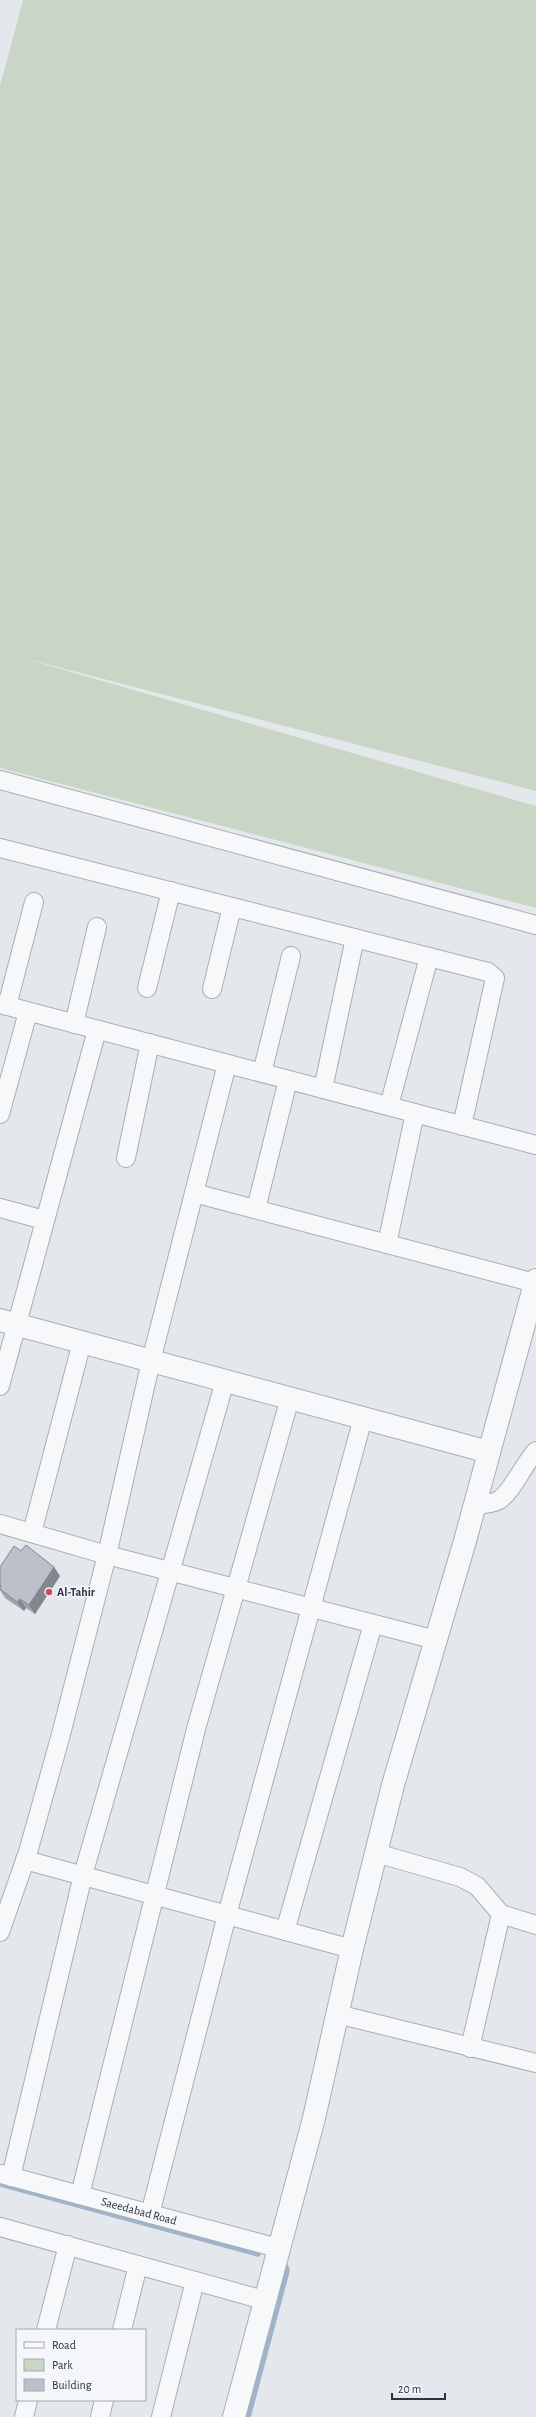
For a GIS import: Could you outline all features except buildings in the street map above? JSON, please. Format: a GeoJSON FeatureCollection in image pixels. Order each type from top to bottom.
{"type":"FeatureCollection","features":[{"type":"Feature","properties":{"kind":"street"},"geometry":{"type":"LineString","coordinates":[[0,780],[536,925]]}},
{"type":"Feature","properties":{"kind":"street"},"geometry":{"type":"LineString","coordinates":[[0,848],[488,972],[495,978],[462,1126]]}},
{"type":"Feature","properties":{"kind":"street"},"geometry":{"type":"LineString","coordinates":[[147,988],[171,891]]}},
{"type":"Feature","properties":{"kind":"street"},"geometry":{"type":"LineString","coordinates":[[34,902],[3,1005],[536,1145]]}},
{"type":"Feature","properties":{"kind":"street"},"geometry":{"type":"LineString","coordinates":[[212,989],[232,907]]}},
{"type":"Feature","properties":{"kind":"street"},"geometry":{"type":"LineString","coordinates":[[74,1024],[97,927]]}},
{"type":"Feature","properties":{"kind":"street"},"geometry":{"type":"LineString","coordinates":[[323,1089],[355,938]]}},
{"type":"Feature","properties":{"kind":"street"},"geometry":{"type":"LineString","coordinates":[[262,1073],[291,956]]}},
{"type":"Feature","properties":{"kind":"street"},"geometry":{"type":"LineString","coordinates":[[389,1106],[429,957]]}},
{"type":"Feature","properties":{"kind":"street"},"geometry":{"type":"LineString","coordinates":[[0,1114],[28,1012]]}},
{"type":"Feature","properties":{"kind":"street"},"geometry":{"type":"LineString","coordinates":[[0,1386],[8,1322],[44,1220],[97,1030]]}},
{"type":"Feature","properties":{"kind":"street"},"geometry":{"type":"LineString","coordinates":[[126,1158],[150,1044]]}},
{"type":"Feature","properties":{"kind":"street"},"geometry":{"type":"LineString","coordinates":[[0,1932],[25,1860],[60,1738],[107,1555],[151,1360],[227,1064]]}},
{"type":"Feature","properties":{"kind":"street"},"geometry":{"type":"LineString","coordinates":[[256,1209],[288,1080]]}},
{"type":"Feature","properties":{"kind":"street"},"geometry":{"type":"LineString","coordinates":[[387,1244],[414,1113]]}},
{"type":"Feature","properties":{"kind":"street"},"geometry":{"type":"LineString","coordinates":[[194,1193],[536,1282],[475,1505],[393,1785],[352,1949],[314,2118],[264,2300],[234,2417]]}},
{"type":"Feature","properties":{"kind":"street"},"geometry":{"type":"LineString","coordinates":[[0,1208],[44,1220]]}},
{"type":"Feature","properties":{"kind":"street"},"geometry":{"type":"LineString","coordinates":[[8,1322],[489,1452]]}},
{"type":"Feature","properties":{"kind":"street"},"geometry":{"type":"LineString","coordinates":[[32,1533],[82,1342]]}},
{"type":"Feature","properties":{"kind":"street"},"geometry":{"type":"LineString","coordinates":[[6,2175],[83,1875],[225,1381]]}},
{"type":"Feature","properties":{"kind":"street"},"geometry":{"type":"LineString","coordinates":[[80,2195],[156,1896],[196,1729],[290,1398]]}},
{"type":"Feature","properties":{"kind":"street"},"geometry":{"type":"LineString","coordinates":[[150,2214],[227,1915],[363,1418]]}},
{"type":"Feature","properties":{"kind":"street"},"geometry":{"type":"LineString","coordinates":[[475,1505],[497,1501],[504,1496],[527,1460],[536,1451]]}},
{"type":"Feature","properties":{"kind":"street"},"geometry":{"type":"LineString","coordinates":[[0,1524],[107,1555],[436,1640]]}},
{"type":"Feature","properties":{"kind":"street"},"geometry":{"type":"LineString","coordinates":[[285,1931],[373,1624]]}},
{"type":"Feature","properties":{"kind":"street"},"geometry":{"type":"LineString","coordinates":[[376,1853],[460,1877],[477,1886],[501,1914],[536,1925]]}},
{"type":"Feature","properties":{"kind":"street"},"geometry":{"type":"LineString","coordinates":[[25,1860],[352,1949]]}},
{"type":"Feature","properties":{"kind":"street"},"geometry":{"type":"LineString","coordinates":[[470,2048],[501,1914]]}},
{"type":"Feature","properties":{"kind":"street"},"geometry":{"type":"LineString","coordinates":[[337,2014],[470,2048],[536,2063]]}},
{"type":"Feature","properties":{"kind":"street","name":"Saeedabad Road"},"geometry":{"type":"LineString","coordinates":[[6,2175],[278,2248]]}},
{"type":"Feature","properties":{"kind":"street"},"geometry":{"type":"LineString","coordinates":[[0,2227],[264,2300]]}},
{"type":"Feature","properties":{"kind":"street"},"geometry":{"type":"LineString","coordinates":[[46,2329],[68,2245]]}},
{"type":"Feature","properties":{"kind":"street"},"geometry":{"type":"LineString","coordinates":[[122,2329],[138,2265]]}},
{"type":"Feature","properties":{"kind":"street"},"geometry":{"type":"LineString","coordinates":[[161,2417],[195,2281]]}},
{"type":"Feature","properties":{"kind":"street"},"geometry":{"type":"LineString","coordinates":[[24,2417],[28,2401]]}},
{"type":"Feature","properties":{"kind":"street"},"geometry":{"type":"LineString","coordinates":[[100,2417],[104,2401]]}},
{"type":"Feature","properties":{"kind":"green space"},"geometry":{"type":"Polygon","coordinates":[[[23,0],[536,0],[536,791],[19,657],[536,806],[536,908],[0,768],[0,86],[23,0]]]}},
{"type":"Feature","properties":{"kind":"waterway"},"geometry":{"type":"LineString","coordinates":[[0,2184],[258,2254]]}},
{"type":"Feature","properties":{"kind":"waterway"},"geometry":{"type":"LineString","coordinates":[[248,2417],[287,2271],[286,2267]]}},
{"type":"Feature","properties":{"kind":"place","name":"Al-Tahir"},"geometry":{"type":"Point","coordinates":[49,1592]}}]}
